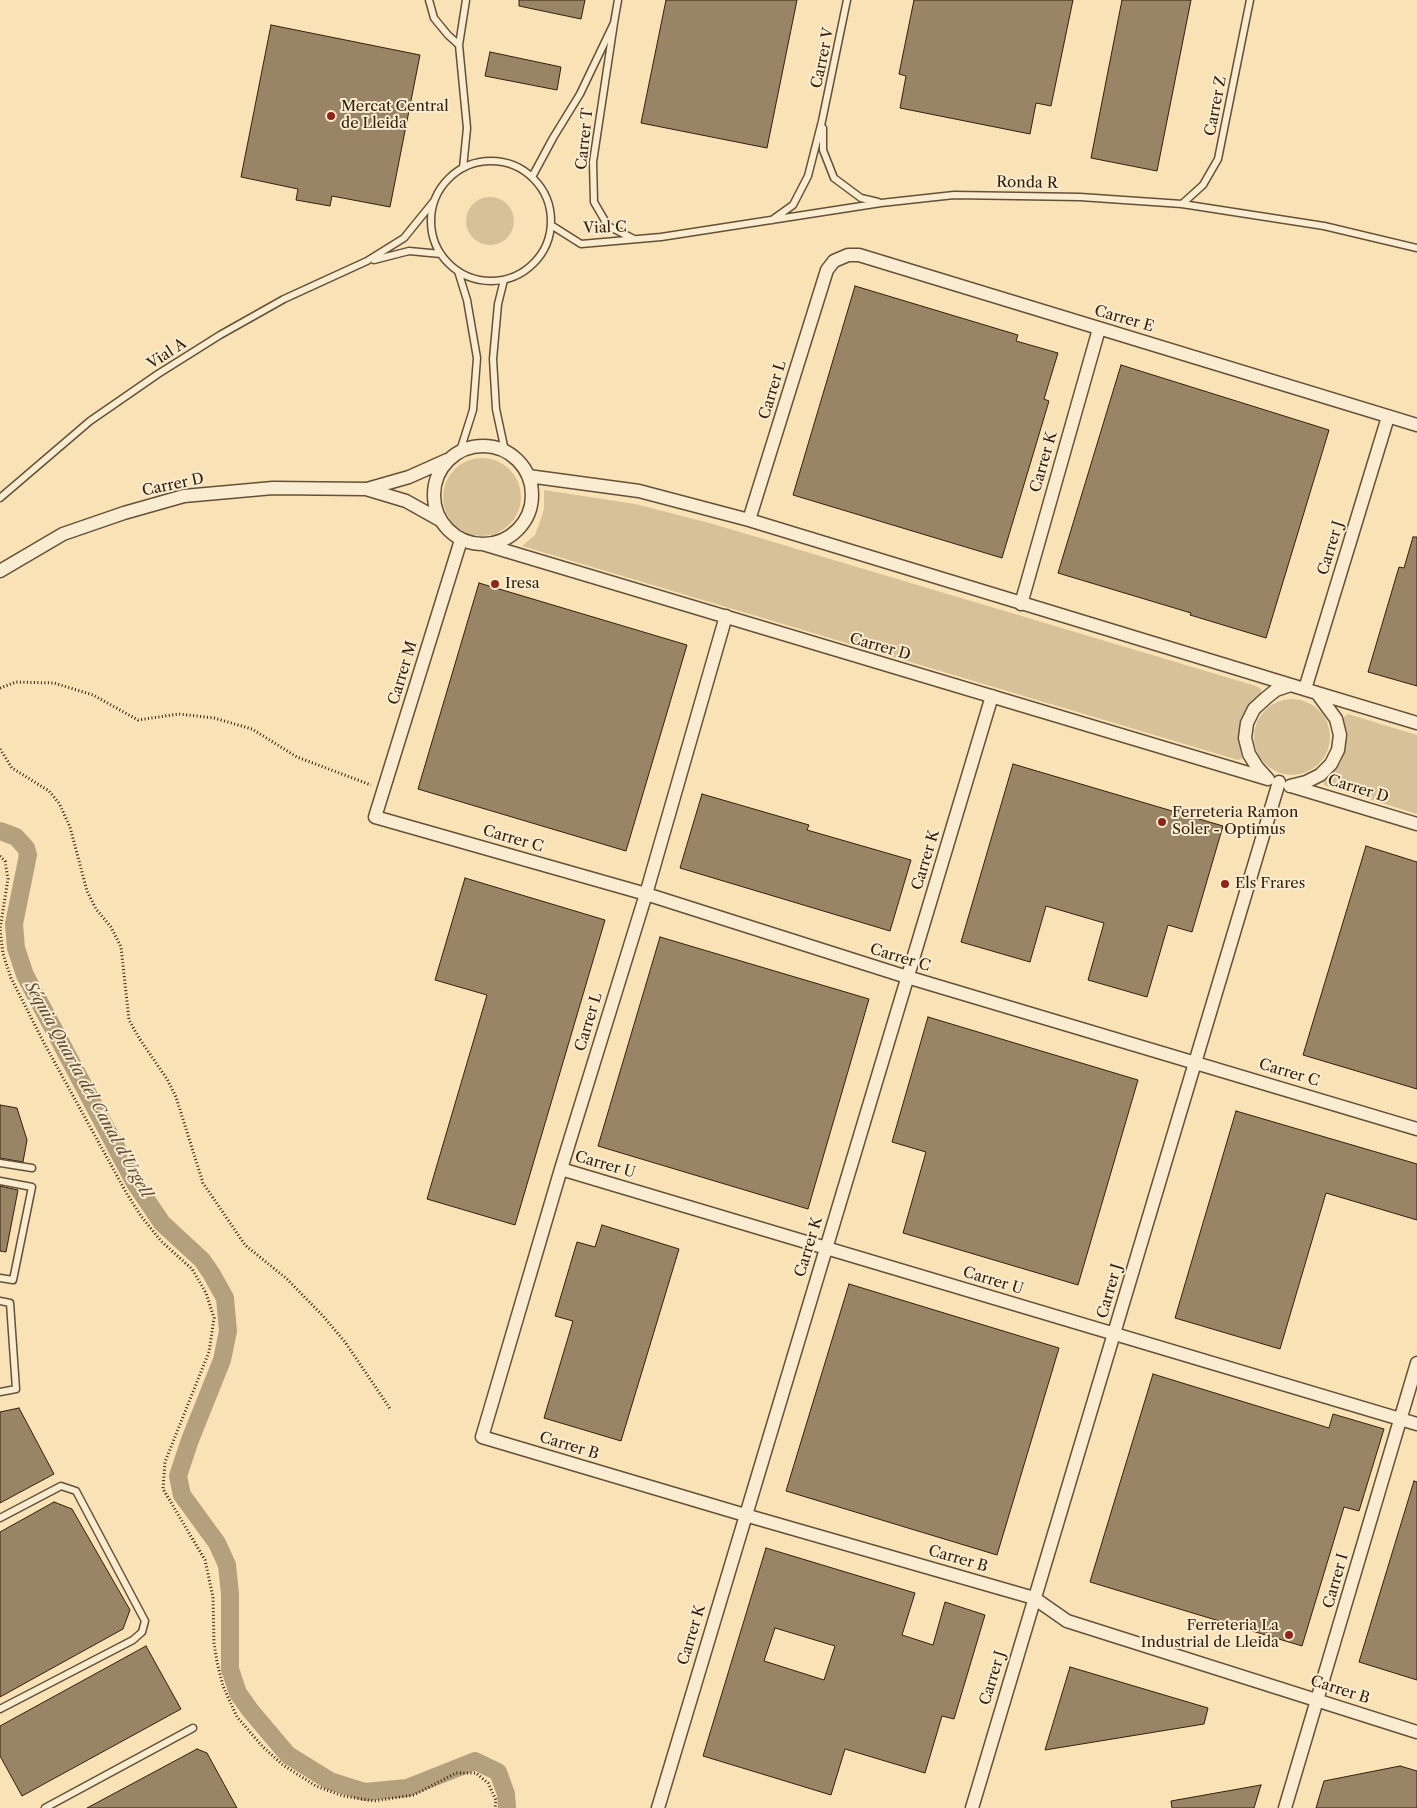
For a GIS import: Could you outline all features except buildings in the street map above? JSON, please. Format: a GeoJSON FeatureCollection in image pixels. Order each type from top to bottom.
{"type":"FeatureCollection","features":[{"type":"Feature","properties":{"kind":"street","name":"Carrer E"},"geometry":{"type":"LineString","coordinates":[[827,270],[834,261],[848,255],[859,255],[1417,425]]}},
{"type":"Feature","properties":{"kind":"street","name":"Carrer L"},"geometry":{"type":"LineString","coordinates":[[749,520],[827,270]]}},
{"type":"Feature","properties":{"kind":"street","name":"Carrer K"},"geometry":{"type":"LineString","coordinates":[[1021,604],[1099,329]]}},
{"type":"Feature","properties":{"kind":"street","name":"Carrer J"},"geometry":{"type":"LineString","coordinates":[[1311,691],[1388,416]]}},
{"type":"Feature","properties":{"kind":"street"},"geometry":{"type":"LineString","coordinates":[[482,446],[504,451],[523,466],[528,476],[532,492],[530,508],[524,523],[499,542],[483,544],[461,540],[440,520],[434,505],[434,489],[438,474],[447,460],[460,451],[482,446]]}},
{"type":"Feature","properties":{"kind":"street","name":"Carrer D"},"geometry":{"type":"LineString","coordinates":[[366,489],[409,477],[447,460]]}},
{"type":"Feature","properties":{"kind":"street"},"geometry":{"type":"LineString","coordinates":[[528,476],[639,491],[749,520],[1417,723]]}},
{"type":"Feature","properties":{"kind":"street","name":"Carrer D"},"geometry":{"type":"LineString","coordinates":[[0,571],[63,534],[124,513],[184,496],[273,488],[366,489],[406,501],[440,520]]}},
{"type":"Feature","properties":{"kind":"street","name":"Carrer M"},"geometry":{"type":"LineString","coordinates":[[375,817],[461,540]]}},
{"type":"Feature","properties":{"kind":"street","name":"Carrer D"},"geometry":{"type":"LineString","coordinates":[[483,544],[726,616],[824,648],[992,696],[1417,824]]}},
{"type":"Feature","properties":{"kind":"street","name":"Carrer L"},"geometry":{"type":"LineString","coordinates":[[482,1437],[560,1169],[646,894],[726,616]]}},
{"type":"Feature","properties":{"kind":"street"},"geometry":{"type":"LineString","coordinates":[[1292,685],[1276,690],[1266,698],[1254,709],[1247,723],[1245,738],[1249,754],[1257,767],[1279,782],[1306,782],[1320,775],[1331,764],[1338,750],[1340,734],[1336,719],[1311,691]]}},
{"type":"Feature","properties":{"kind":"street","name":"Carrer K"},"geometry":{"type":"LineString","coordinates":[[658,1808],[992,696]]}},
{"type":"Feature","properties":{"kind":"street","name":"Carrer J"},"geometry":{"type":"LineString","coordinates":[[972,1808],[1279,782]]}},
{"type":"Feature","properties":{"kind":"street","name":"Carrer C"},"geometry":{"type":"LineString","coordinates":[[375,817],[646,894],[908,977],[1417,1129]]}},
{"type":"Feature","properties":{"kind":"street","name":"Carrer U"},"geometry":{"type":"LineString","coordinates":[[560,1169],[1417,1424]]}},
{"type":"Feature","properties":{"kind":"street","name":"Carrer I"},"geometry":{"type":"LineString","coordinates":[[1286,1808],[1417,1364]]}},
{"type":"Feature","properties":{"kind":"street","name":"Carrer B"},"geometry":{"type":"LineString","coordinates":[[482,1437],[1034,1598],[1067,1622],[1417,1732]]}},
{"type":"Feature","properties":{"kind":"lane"},"geometry":{"type":"LineString","coordinates":[[429,0],[434,18],[459,45]]}},
{"type":"Feature","properties":{"kind":"lane"},"geometry":{"type":"LineString","coordinates":[[463,168],[468,128],[459,45],[466,0]]}},
{"type":"Feature","properties":{"kind":"lane","name":"Carrer T"},"geometry":{"type":"LineString","coordinates":[[618,0],[593,162],[594,202],[608,226],[635,240]]}},
{"type":"Feature","properties":{"kind":"lane","name":"Carrer V"},"geometry":{"type":"LineString","coordinates":[[769,222],[786,212],[796,202],[808,176],[822,121],[847,0]]}},
{"type":"Feature","properties":{"kind":"lane","name":"Carrer Z"},"geometry":{"type":"LineString","coordinates":[[1182,204],[1203,185],[1218,159],[1250,0]]}},
{"type":"Feature","properties":{"kind":"lane","name":"Carrer T"},"geometry":{"type":"LineString","coordinates":[[532,177],[580,94],[614,23]]}},
{"type":"Feature","properties":{"kind":"lane","name":"Carrer V"},"geometry":{"type":"LineString","coordinates":[[822,121],[823,150],[834,178],[862,198],[881,203]]}},
{"type":"Feature","properties":{"kind":"lane"},"geometry":{"type":"LineString","coordinates":[[480,161],[499,161],[517,166],[532,177],[543,191],[550,207],[551,225],[547,244],[537,260],[522,272],[504,280],[488,281],[472,278],[458,271],[441,254],[433,237],[431,219],[434,201],[450,176],[480,161]]}},
{"type":"Feature","properties":{"kind":"lane","name":"Ronda R"},"geometry":{"type":"LineString","coordinates":[[635,240],[769,222],[881,203],[954,195],[1080,196],[1182,204],[1324,226],[1417,248]]}},
{"type":"Feature","properties":{"kind":"lane","name":"Vial A"},"geometry":{"type":"LineString","coordinates":[[0,498],[90,421],[166,369],[220,335],[284,299],[368,261],[404,238],[434,201]]}},
{"type":"Feature","properties":{"kind":"lane","name":"Vial C"},"geometry":{"type":"LineString","coordinates":[[551,225],[581,244],[635,240]]}},
{"type":"Feature","properties":{"kind":"lane","name":"Vial A"},"geometry":{"type":"LineString","coordinates":[[368,261],[409,251],[441,254]]}},
{"type":"Feature","properties":{"kind":"lane"},"geometry":{"type":"LineString","coordinates":[[458,271],[467,300],[477,358],[473,410],[460,451]]}},
{"type":"Feature","properties":{"kind":"lane"},"geometry":{"type":"LineString","coordinates":[[504,280],[498,304],[493,359],[496,409],[504,451]]}},
{"type":"Feature","properties":{"kind":"lane"},"geometry":{"type":"LineString","coordinates":[[0,1162],[32,1168]]}},
{"type":"Feature","properties":{"kind":"lane"},"geometry":{"type":"LineString","coordinates":[[0,1181],[32,1187],[14,1280],[0,1278]]}},
{"type":"Feature","properties":{"kind":"lane"},"geometry":{"type":"LineString","coordinates":[[0,1301],[10,1303],[16,1389],[0,1392]]}},
{"type":"Feature","properties":{"kind":"lane"},"geometry":{"type":"LineString","coordinates":[[0,1518],[61,1486],[76,1491],[145,1621],[142,1632],[133,1640],[0,1709]]}},
{"type":"Feature","properties":{"kind":"lane"},"geometry":{"type":"LineString","coordinates":[[45,1808],[193,1728]]}},
{"type":"Feature","properties":{"kind":"path"},"geometry":{"type":"LineString","coordinates":[[0,688],[16,682],[54,683],[92,695],[138,720],[179,714],[214,718],[252,728],[297,757],[383,790]]}},
{"type":"Feature","properties":{"kind":"path"},"geometry":{"type":"LineString","coordinates":[[0,749],[12,768],[50,790],[60,803],[70,827],[88,891],[96,908],[111,927],[121,947],[129,1020],[176,1097],[203,1183],[245,1244],[287,1279],[329,1323],[391,1410]]}},
{"type":"Feature","properties":{"kind":"path"},"geometry":{"type":"LineString","coordinates":[[0,856],[5,861],[8,879],[2,906],[0,929],[3,954],[11,978],[44,1043],[127,1194],[141,1216],[161,1241],[192,1269],[206,1293],[214,1318],[209,1352],[165,1462],[163,1489],[205,1560],[213,1596],[214,1643],[217,1662],[223,1686],[237,1717],[263,1747],[283,1764],[316,1786],[343,1796],[374,1801],[414,1794],[456,1773],[476,1773],[488,1783],[496,1800],[495,1808]]}},
{"type":"Feature","properties":{"kind":"shaded area"},"geometry":{"type":"Polygon","coordinates":[[[485,197],[495,197],[507,204],[514,216],[514,226],[507,238],[495,245],[485,245],[477,241],[470,234],[466,226],[466,216],[470,208],[477,201],[485,197]]]}},
{"type":"Feature","properties":{"kind":"shaded area"},"geometry":{"type":"Polygon","coordinates":[[[482,458],[497,461],[510,469],[518,482],[521,497],[518,512],[510,525],[497,533],[482,536],[467,533],[454,525],[446,512],[443,497],[446,482],[454,469],[467,461],[482,458]]]}},
{"type":"Feature","properties":{"kind":"shaded area"},"geometry":{"type":"Polygon","coordinates":[[[544,490],[635,504],[713,524],[1256,686],[1261,689],[1261,693],[1251,702],[1241,719],[1238,739],[1242,759],[1238,760],[522,546],[535,535],[544,509],[544,490]]]}},
{"type":"Feature","properties":{"kind":"shaded area"},"geometry":{"type":"Polygon","coordinates":[[[1292,699],[1306,702],[1319,710],[1327,723],[1330,737],[1327,751],[1319,764],[1306,772],[1292,775],[1278,772],[1265,764],[1257,751],[1254,737],[1257,723],[1265,710],[1278,702],[1292,699]]]}},
{"type":"Feature","properties":{"kind":"shaded area"},"geometry":{"type":"Polygon","coordinates":[[[1348,714],[1417,735],[1417,814],[1324,785],[1324,781],[1340,764],[1346,734],[1343,718],[1348,714]]]}},
{"type":"Feature","properties":{"kind":"waterway","name":"Séquia Quarta del Canal d'Urgell"},"geometry":{"type":"LineString","coordinates":[[0,831],[16,837],[26,848],[28,855],[14,924],[16,948],[25,975],[135,1183],[162,1223],[202,1260],[225,1298],[228,1331],[222,1360],[190,1440],[178,1476],[182,1495],[217,1543],[227,1565],[230,1594],[230,1669],[238,1693],[288,1755],[330,1781],[365,1792],[407,1788],[475,1761],[498,1772],[506,1794],[507,1808]]}},
{"type":"Feature","properties":{"kind":"place","name":"Mercat Central de Lleida"},"geometry":{"type":"Point","coordinates":[331,116]}},
{"type":"Feature","properties":{"kind":"place","name":"Iresa"},"geometry":{"type":"Point","coordinates":[495,584]}},
{"type":"Feature","properties":{"kind":"place","name":"Ferreteria Ramon Soler - Optimus"},"geometry":{"type":"Point","coordinates":[1162,822]}},
{"type":"Feature","properties":{"kind":"place","name":"Els Frares"},"geometry":{"type":"Point","coordinates":[1225,884]}},
{"type":"Feature","properties":{"kind":"place","name":"Ferreteria La Industrial de Lleida"},"geometry":{"type":"Point","coordinates":[1289,1635]}}]}
